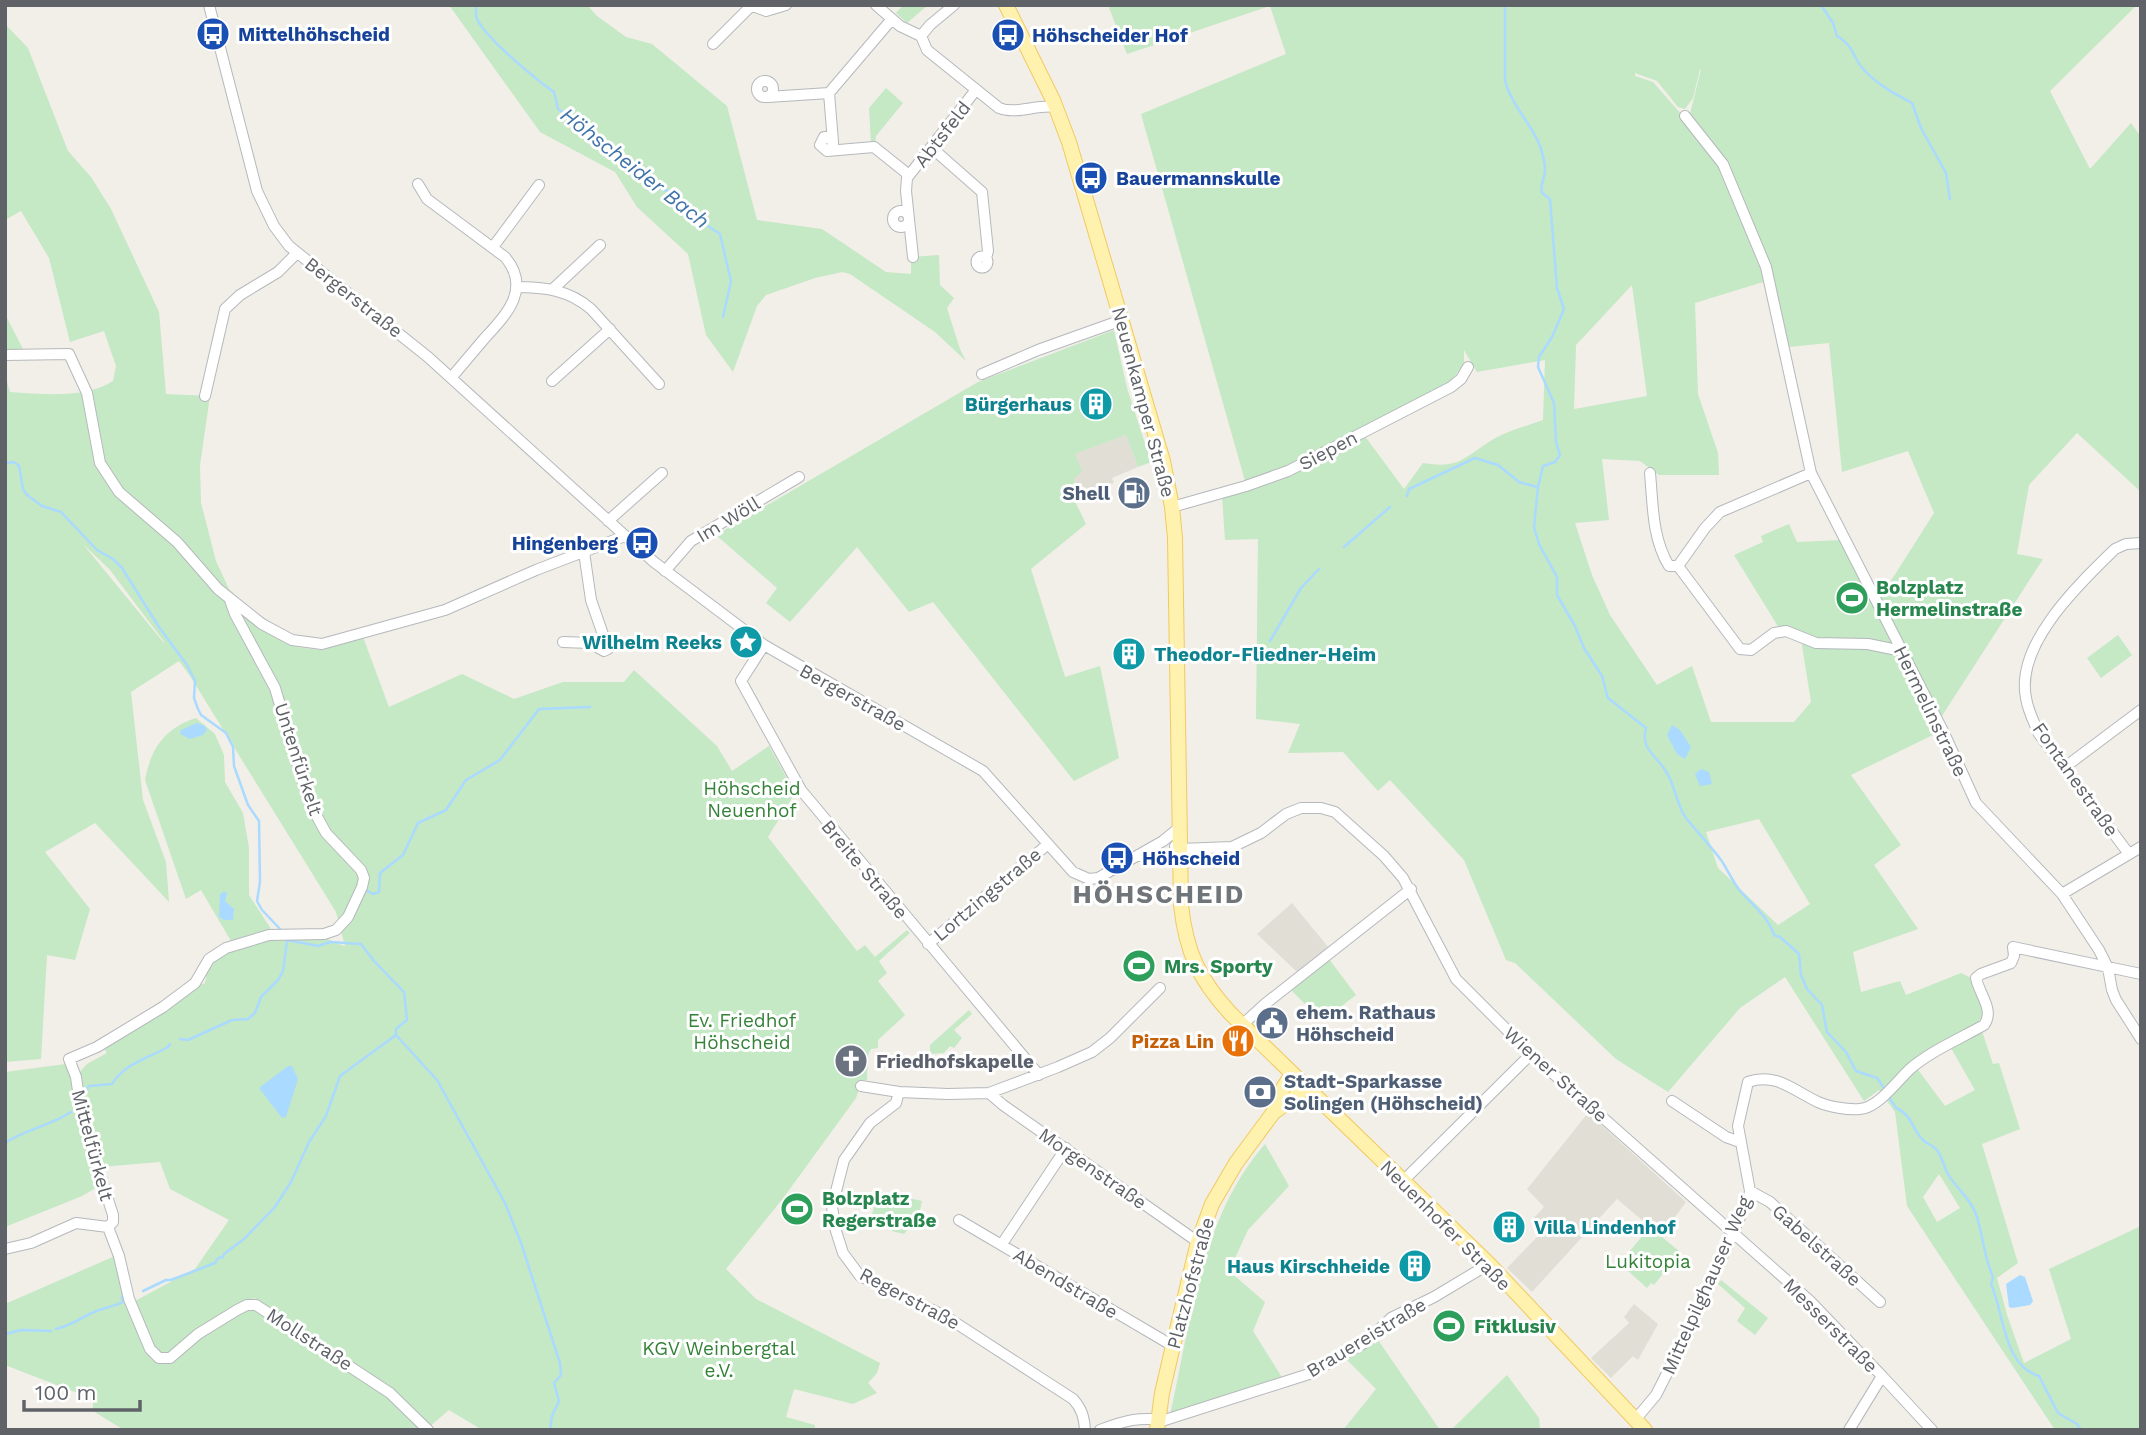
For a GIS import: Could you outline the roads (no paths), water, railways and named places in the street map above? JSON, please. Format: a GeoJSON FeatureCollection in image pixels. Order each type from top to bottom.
{"type":"FeatureCollection","features":[{"type":"Feature","properties":{"kind":"main road","name":"Neuenkamper Straße"},"geometry":{"type":"LineString","coordinates":[[1006,5],[1056,107],[1075,160],[1164,464],[1175,538],[1181,905],[1188,944]]}},
{"type":"Feature","properties":{"kind":"main road","name":"Neuenhofer Straße"},"geometry":{"type":"LineString","coordinates":[[1188,944],[1203,980],[1242,1025],[1489,1265],[1640,1425]]}},
{"type":"Feature","properties":{"kind":"main road","name":"Platzhofstraße"},"geometry":{"type":"LineString","coordinates":[[1157,1424],[1198,1242],[1212,1204],[1223,1183],[1273,1113],[1292,1074]]}},
{"type":"Feature","properties":{"kind":"main road","name":"Platzhofstraße"},"geometry":{"type":"LineString","coordinates":[[1273,1113],[1306,1087]]}},
{"type":"Feature","properties":{"kind":"street","name":"Bergerstraße"},"geometry":{"type":"LineString","coordinates":[[209,5],[257,191],[274,226],[297,253],[387,322],[451,377],[665,571],[764,645],[983,771],[1046,845],[1073,872],[1089,879],[1098,878],[1139,856]]}},
{"type":"Feature","properties":{"kind":"street"},"geometry":{"type":"LineString","coordinates":[[713,44],[751,6],[769,11],[786,5]]}},
{"type":"Feature","properties":{"kind":"street"},"geometry":{"type":"LineString","coordinates":[[876,5],[906,29],[921,36],[927,50],[975,91],[1005,110],[1056,107]]}},
{"type":"Feature","properties":{"kind":"street"},"geometry":{"type":"LineString","coordinates":[[921,36],[954,5]]}},
{"type":"Feature","properties":{"kind":"street"},"geometry":{"type":"LineString","coordinates":[[892,19],[829,93],[831,146],[874,147],[909,175]]}},
{"type":"Feature","properties":{"kind":"street","name":"Abtsfeld"},"geometry":{"type":"LineString","coordinates":[[913,257],[906,188],[909,175],[975,91]]}},
{"type":"Feature","properties":{"kind":"street"},"geometry":{"type":"LineString","coordinates":[[768,97],[829,93]]}},
{"type":"Feature","properties":{"kind":"street","name":"Hermelinstraße"},"geometry":{"type":"LineString","coordinates":[[1685,116],[1723,164],[1766,267],[1811,473],[1944,733],[1976,803],[2062,894],[2108,968],[2112,990],[2141,1039]]}},
{"type":"Feature","properties":{"kind":"street"},"geometry":{"type":"LineString","coordinates":[[932,148],[982,192],[988,251],[986,258]]}},
{"type":"Feature","properties":{"kind":"street"},"geometry":{"type":"LineString","coordinates":[[418,184],[427,199],[493,247],[509,263],[516,287],[511,307],[451,377]]}},
{"type":"Feature","properties":{"kind":"street"},"geometry":{"type":"LineString","coordinates":[[493,247],[539,185]]}},
{"type":"Feature","properties":{"kind":"street"},"geometry":{"type":"LineString","coordinates":[[553,289],[600,245]]}},
{"type":"Feature","properties":{"kind":"street"},"geometry":{"type":"LineString","coordinates":[[205,396],[225,309],[240,295],[278,272],[297,253]]}},
{"type":"Feature","properties":{"kind":"street"},"geometry":{"type":"LineString","coordinates":[[516,287],[553,289],[581,301],[659,384]]}},
{"type":"Feature","properties":{"kind":"street"},"geometry":{"type":"LineString","coordinates":[[982,374],[1038,350],[1122,320]]}},
{"type":"Feature","properties":{"kind":"street"},"geometry":{"type":"LineString","coordinates":[[552,381],[610,329]]}},
{"type":"Feature","properties":{"kind":"street"},"geometry":{"type":"LineString","coordinates":[[5,355],[69,354],[85,386],[97,452],[109,479],[123,497],[177,542],[209,581],[230,600],[262,624],[284,636],[306,643],[322,644],[445,610],[536,570],[625,537]]}},
{"type":"Feature","properties":{"kind":"street","name":"Siepen"},"geometry":{"type":"LineString","coordinates":[[1172,507],[1288,471],[1451,387],[1461,379],[1468,367]]}},
{"type":"Feature","properties":{"kind":"street"},"geometry":{"type":"LineString","coordinates":[[608,521],[662,473]]}},
{"type":"Feature","properties":{"kind":"street"},"geometry":{"type":"LineString","coordinates":[[1650,473],[1654,524],[1660,549],[1669,566],[1678,566]]}},
{"type":"Feature","properties":{"kind":"street"},"geometry":{"type":"LineString","coordinates":[[1678,566],[1720,512],[1811,473]]}},
{"type":"Feature","properties":{"kind":"street","name":"Im Wöll"},"geometry":{"type":"LineString","coordinates":[[665,571],[699,535],[799,477]]}},
{"type":"Feature","properties":{"kind":"street","name":"Fontanestraße"},"geometry":{"type":"LineString","coordinates":[[2129,854],[2039,734],[2025,696],[2027,669],[2033,648],[2044,626],[2115,549],[2126,544],[2141,544]]}},
{"type":"Feature","properties":{"kind":"street"},"geometry":{"type":"LineString","coordinates":[[563,642],[590,643],[604,650],[608,649],[591,600],[584,552]]}},
{"type":"Feature","properties":{"kind":"street"},"geometry":{"type":"LineString","coordinates":[[1678,566],[1741,649],[1751,650],[1774,633],[1786,631],[1816,643],[1868,644],[1902,651]]}},
{"type":"Feature","properties":{"kind":"street","name":"Untenfürkelt"},"geometry":{"type":"LineString","coordinates":[[69,1062],[73,1056],[90,1051],[142,1022],[195,983],[209,959],[237,943],[276,934],[324,934],[340,927],[354,906],[363,883],[364,874],[326,833],[314,811],[304,786],[278,695],[230,600]]}},
{"type":"Feature","properties":{"kind":"street","name":"Breite Straße"},"geometry":{"type":"LineString","coordinates":[[764,645],[741,681],[801,790],[1039,1075]]}},
{"type":"Feature","properties":{"kind":"street"},"geometry":{"type":"LineString","coordinates":[[2065,767],[2141,710]]}},
{"type":"Feature","properties":{"kind":"street","name":"Wiener Straße"},"geometry":{"type":"LineString","coordinates":[[1139,856],[1232,846],[1261,833],[1293,810],[1321,808],[1335,812],[1384,856],[1411,889],[1456,979],[1531,1054],[1734,1233]]}},
{"type":"Feature","properties":{"kind":"street"},"geometry":{"type":"LineString","coordinates":[[1139,856],[1179,828]]}},
{"type":"Feature","properties":{"kind":"street"},"geometry":{"type":"LineString","coordinates":[[1163,841],[1180,853]]}},
{"type":"Feature","properties":{"kind":"street","name":"Lortzingstraße"},"geometry":{"type":"LineString","coordinates":[[928,944],[1046,845]]}},
{"type":"Feature","properties":{"kind":"street"},"geometry":{"type":"LineString","coordinates":[[2062,894],[2141,847]]}},
{"type":"Feature","properties":{"kind":"street"},"geometry":{"type":"LineString","coordinates":[[1242,1025],[1411,889]]}},
{"type":"Feature","properties":{"kind":"street","name":"Mittelpilghauser Weg"},"geometry":{"type":"LineString","coordinates":[[1640,1425],[1734,1233],[1750,1191],[1738,1126],[1748,1082],[1769,1078],[1782,1082],[1820,1103],[1852,1108],[1867,1107],[1886,1094],[1916,1064],[1987,1021],[1988,1008],[1976,978],[2011,963],[2014,956],[2013,947],[2108,968]]}},
{"type":"Feature","properties":{"kind":"street"},"geometry":{"type":"LineString","coordinates":[[2108,968],[2141,974]]}},
{"type":"Feature","properties":{"kind":"street"},"geometry":{"type":"LineString","coordinates":[[860,1086],[899,1092],[989,1093],[1092,1052],[1110,1038],[1160,988]]}},
{"type":"Feature","properties":{"kind":"street"},"geometry":{"type":"LineString","coordinates":[[1403,1181],[1531,1054]]}},
{"type":"Feature","properties":{"kind":"street","name":"Mittelfürkelt"},"geometry":{"type":"LineString","coordinates":[[69,1062],[76,1077],[82,1118],[113,1214],[113,1222],[108,1227]]}},
{"type":"Feature","properties":{"kind":"street","name":"Regerstraße"},"geometry":{"type":"LineString","coordinates":[[899,1092],[896,1103],[870,1123],[844,1160],[832,1207],[835,1231],[843,1253],[860,1276],[945,1315],[1073,1399],[1084,1415],[1085,1430]]}},
{"type":"Feature","properties":{"kind":"street","name":"Morgenstraße"},"geometry":{"type":"LineString","coordinates":[[989,1093],[1198,1242]]}},
{"type":"Feature","properties":{"kind":"street"},"geometry":{"type":"LineString","coordinates":[[1672,1101],[1726,1137],[1740,1142]]}},
{"type":"Feature","properties":{"kind":"street"},"geometry":{"type":"LineString","coordinates":[[1002,1244],[1066,1148]]}},
{"type":"Feature","properties":{"kind":"street","name":"Gabelstraße"},"geometry":{"type":"LineString","coordinates":[[1750,1191],[1770,1202],[1880,1303]]}},
{"type":"Feature","properties":{"kind":"street","name":"Abendstraße"},"geometry":{"type":"LineString","coordinates":[[959,1220],[1173,1346]]}},
{"type":"Feature","properties":{"kind":"street","name":"Mittelfürkelt"},"geometry":{"type":"LineString","coordinates":[[5,1249],[31,1243],[76,1223],[108,1227]]}},
{"type":"Feature","properties":{"kind":"street","name":"Mittelfürkelt"},"geometry":{"type":"LineString","coordinates":[[108,1227],[119,1256],[129,1299],[150,1349]]}},
{"type":"Feature","properties":{"kind":"street","name":"Messerstraße"},"geometry":{"type":"LineString","coordinates":[[1734,1233],[1819,1310],[1882,1376],[1849,1430]]}},
{"type":"Feature","properties":{"kind":"street","name":"Brauereistraße"},"geometry":{"type":"LineString","coordinates":[[1157,1424],[1309,1374],[1366,1342],[1391,1318],[1489,1265]]}},
{"type":"Feature","properties":{"kind":"street","name":"Mollstraße"},"geometry":{"type":"LineString","coordinates":[[150,1349],[159,1359],[167,1359],[226,1316],[244,1306],[256,1305],[390,1393],[428,1430]]}},
{"type":"Feature","properties":{"kind":"street"},"geometry":{"type":"LineString","coordinates":[[1882,1376],[1932,1430]]}},
{"type":"Feature","properties":{"kind":"street"},"geometry":{"type":"LineString","coordinates":[[1100,1430],[1132,1419],[1150,1417],[1157,1424]]}},
{"type":"Feature","properties":{"kind":"water"},"geometry":{"type":"Polygon","coordinates":[[[197,723],[205,726],[207,730],[203,735],[190,739],[180,734],[181,730],[197,723]]]}},
{"type":"Feature","properties":{"kind":"water"},"geometry":{"type":"Polygon","coordinates":[[[1672,725],[1680,730],[1691,747],[1685,759],[1677,754],[1667,735],[1672,725]]]}},
{"type":"Feature","properties":{"kind":"water"},"geometry":{"type":"Polygon","coordinates":[[[1701,769],[1709,772],[1712,784],[1700,786],[1695,774],[1701,769]]]}},
{"type":"Feature","properties":{"kind":"water"},"geometry":{"type":"Polygon","coordinates":[[[225,891],[225,901],[234,909],[233,920],[219,917],[220,894],[225,891]]]}},
{"type":"Feature","properties":{"kind":"water"},"geometry":{"type":"Polygon","coordinates":[[[288,1066],[292,1066],[298,1079],[286,1117],[282,1118],[259,1088],[288,1066]]]}},
{"type":"Feature","properties":{"kind":"water"},"geometry":{"type":"Polygon","coordinates":[[[2020,1275],[2025,1277],[2033,1301],[2030,1305],[2012,1308],[2009,1307],[2006,1284],[2020,1275]]]}},
{"type":"Feature","properties":{"kind":"waterway","name":"Höhscheider Bach"},"geometry":{"type":"LineString","coordinates":[[476,5],[476,16],[480,24],[510,57],[554,92],[558,109],[607,142],[650,184],[675,194],[696,218],[720,234],[731,281],[723,317]]}},
{"type":"Feature","properties":{"kind":"waterway"},"geometry":{"type":"LineString","coordinates":[[1505,5],[1505,80],[1512,99],[1542,151],[1545,172],[1542,193],[1550,199],[1557,288],[1564,309],[1552,337],[1539,357],[1538,367],[1554,403],[1556,442],[1560,455],[1555,462],[1543,466],[1538,487],[1534,527],[1539,544],[1557,577],[1557,595],[1584,648],[1602,676],[1608,698],[1646,728],[1647,747],[1667,773],[1686,818],[1721,860],[1738,888],[1764,917],[1774,935],[1799,954],[1801,975],[1807,989],[1822,1005],[1827,1032],[1846,1052],[1856,1071],[1877,1078],[1886,1091]]}},
{"type":"Feature","properties":{"kind":"waterway"},"geometry":{"type":"LineString","coordinates":[[1821,5],[1833,23],[1837,36],[1847,44],[1865,71],[1881,85],[1912,103],[1921,128],[1946,173],[1950,199]]}},
{"type":"Feature","properties":{"kind":"waterway"},"geometry":{"type":"LineString","coordinates":[[1407,496],[1409,489],[1475,458],[1498,465],[1519,482],[1537,487]]}},
{"type":"Feature","properties":{"kind":"waterway"},"geometry":{"type":"LineString","coordinates":[[5,463],[14,462],[19,466],[23,489],[27,495],[42,506],[61,512],[97,550],[122,568],[159,627],[187,665],[195,681],[194,698],[201,715],[226,733],[233,747],[234,766],[248,805],[259,821],[260,882],[257,901],[282,931]]}},
{"type":"Feature","properties":{"kind":"waterway"},"geometry":{"type":"LineString","coordinates":[[1344,547],[1390,507]]}},
{"type":"Feature","properties":{"kind":"waterway"},"geometry":{"type":"LineString","coordinates":[[1270,641],[1301,588],[1319,569]]}},
{"type":"Feature","properties":{"kind":"waterway"},"geometry":{"type":"LineString","coordinates":[[363,896],[366,890],[373,894],[379,892],[380,873],[403,855],[418,823],[446,810],[466,780],[500,760],[539,709],[590,707]]}},
{"type":"Feature","properties":{"kind":"waterway"},"geometry":{"type":"LineString","coordinates":[[287,940],[318,946],[330,942],[361,944],[404,992],[407,1020],[396,1029],[396,1035],[437,1080],[505,1203],[521,1243],[560,1363],[561,1375],[554,1383],[559,1401],[552,1416],[550,1430]]}},
{"type":"Feature","properties":{"kind":"waterway"},"geometry":{"type":"LineString","coordinates":[[180,1039],[188,1040],[232,1020],[248,1019],[255,1013],[261,997],[283,971],[287,941]]}},
{"type":"Feature","properties":{"kind":"waterway"},"geometry":{"type":"LineString","coordinates":[[143,1291],[215,1263],[244,1239],[275,1207],[291,1182],[309,1142],[326,1116],[340,1076],[396,1035]]}},
{"type":"Feature","properties":{"kind":"waterway"},"geometry":{"type":"LineString","coordinates":[[83,1095],[89,1086],[112,1084],[130,1066],[170,1044]]}},
{"type":"Feature","properties":{"kind":"waterway"},"geometry":{"type":"LineString","coordinates":[[1889,1097],[1896,1108],[1909,1118],[1919,1136],[1938,1152],[1948,1174],[1973,1208],[1993,1277],[1991,1284],[2011,1350],[2027,1370],[2039,1376],[2058,1413],[2077,1424],[2081,1430]]}},
{"type":"Feature","properties":{"kind":"waterway"},"geometry":{"type":"LineString","coordinates":[[5,1143],[71,1112]]}},
{"type":"Feature","properties":{"kind":"waterway"},"geometry":{"type":"LineString","coordinates":[[56,1329],[123,1302],[122,1297]]}},
{"type":"Feature","properties":{"kind":"waterway"},"geometry":{"type":"LineString","coordinates":[[5,1334],[21,1330],[51,1331]]}},
{"type":"Feature","properties":{"kind":"place","name":"Mittelhöhscheid"},"geometry":{"type":"Point","coordinates":[213,34]}},
{"type":"Feature","properties":{"kind":"place","name":"Höhscheider Hof"},"geometry":{"type":"Point","coordinates":[1008,35]}},
{"type":"Feature","properties":{"kind":"place","name":"Bauermannskulle"},"geometry":{"type":"Point","coordinates":[1091,178]}},
{"type":"Feature","properties":{"kind":"place","name":"Bürgerhaus"},"geometry":{"type":"Point","coordinates":[1096,404]}},
{"type":"Feature","properties":{"kind":"place","name":"Shell"},"geometry":{"type":"Point","coordinates":[1134,493]}},
{"type":"Feature","properties":{"kind":"place","name":"Hingenberg"},"geometry":{"type":"Point","coordinates":[642,543]}},
{"type":"Feature","properties":{"kind":"place","name":"Bolzplatz Hermelinstraße"},"geometry":{"type":"Point","coordinates":[1852,598]}},
{"type":"Feature","properties":{"kind":"place","name":"Wilhelm Reeks"},"geometry":{"type":"Point","coordinates":[746,642]}},
{"type":"Feature","properties":{"kind":"place","name":"Theodor-Fliedner-Heim"},"geometry":{"type":"Point","coordinates":[1129,654]}},
{"type":"Feature","properties":{"kind":"place","name":"Höhscheid"},"geometry":{"type":"Point","coordinates":[1117,858]}},
{"type":"Feature","properties":{"kind":"place","name":"Mrs. Sporty"},"geometry":{"type":"Point","coordinates":[1139,966]}},
{"type":"Feature","properties":{"kind":"place","name":"ehem. Rathaus Höhscheid"},"geometry":{"type":"Point","coordinates":[1272,1023]}},
{"type":"Feature","properties":{"kind":"place","name":"Pizza Lin"},"geometry":{"type":"Point","coordinates":[1238,1041]}},
{"type":"Feature","properties":{"kind":"place","name":"Friedhofskapelle"},"geometry":{"type":"Point","coordinates":[851,1061]}},
{"type":"Feature","properties":{"kind":"place","name":"Stadt-Sparkasse Solingen (Höhscheid)"},"geometry":{"type":"Point","coordinates":[1260,1092]}},
{"type":"Feature","properties":{"kind":"place","name":"Bolzplatz Regerstraße"},"geometry":{"type":"Point","coordinates":[797,1209]}},
{"type":"Feature","properties":{"kind":"place","name":"Villa Lindenhof"},"geometry":{"type":"Point","coordinates":[1509,1227]}},
{"type":"Feature","properties":{"kind":"place","name":"Haus Kirschheide"},"geometry":{"type":"Point","coordinates":[1415,1266]}},
{"type":"Feature","properties":{"kind":"place","name":"Fitklusiv"},"geometry":{"type":"Point","coordinates":[1449,1326]}},
{"type":"Feature","properties":{"kind":"district","name":"HÖHSCHEID"},"geometry":{"type":"Point","coordinates":[1159,894]}},
{"type":"Feature","properties":{"kind":"park label","name":"Höhscheid Neuenhof"},"geometry":{"type":"Point","coordinates":[752,799]}},
{"type":"Feature","properties":{"kind":"park label","name":"Ev. Friedhof Höhscheid"},"geometry":{"type":"Point","coordinates":[742,1031]}},
{"type":"Feature","properties":{"kind":"park label","name":"Lukitopia"},"geometry":{"type":"Point","coordinates":[1648,1261]}},
{"type":"Feature","properties":{"kind":"park label","name":"KGV Weinbergtal e.V."},"geometry":{"type":"Point","coordinates":[719,1359]}}]}
